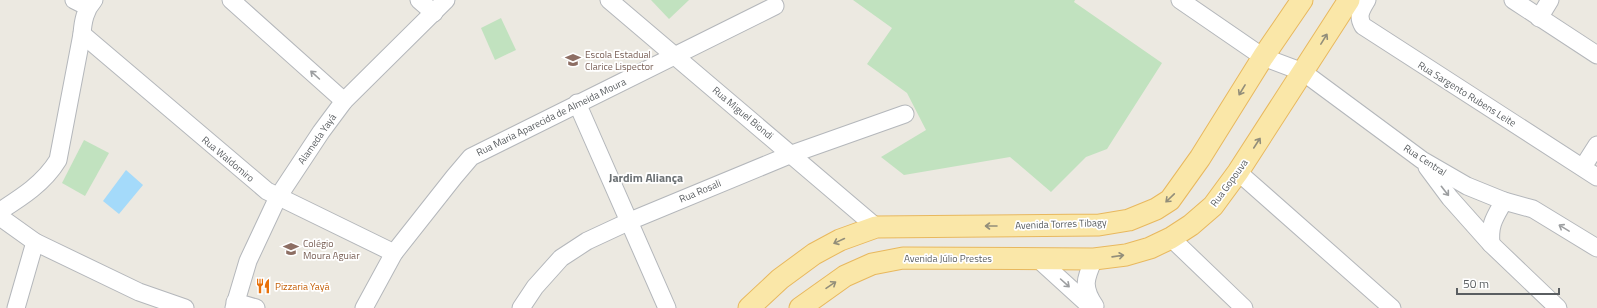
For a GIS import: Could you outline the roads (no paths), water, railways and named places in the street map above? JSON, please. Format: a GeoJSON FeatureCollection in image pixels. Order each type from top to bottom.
{"type":"FeatureCollection","features":[{"type":"Feature","properties":{"kind":"main road","name":"Avenida Torres Tibagy"},"geometry":{"type":"LineString","coordinates":[[876,227],[1099,225],[1129,220],[1156,209],[1174,196],[1200,158],[1263,57],[1302,0]]}},
{"type":"Feature","properties":{"kind":"main road","name":"Rua Gopouva"},"geometry":{"type":"LineString","coordinates":[[1037,258],[1094,259],[1126,255],[1150,248],[1171,238],[1191,225],[1213,206],[1238,172],[1349,0]]}},
{"type":"Feature","properties":{"kind":"main road"},"geometry":{"type":"LineString","coordinates":[[749,308],[780,279],[814,254],[840,240],[876,227]]}},
{"type":"Feature","properties":{"kind":"main road","name":"Avenida Júlio Prestes"},"geometry":{"type":"LineString","coordinates":[[800,308],[845,276],[872,264],[903,258],[1037,258]]}},
{"type":"Feature","properties":{"kind":"street"},"geometry":{"type":"LineString","coordinates":[[231,0],[344,101]]}},
{"type":"Feature","properties":{"kind":"street"},"geometry":{"type":"LineString","coordinates":[[419,0],[434,13]]}},
{"type":"Feature","properties":{"kind":"street","name":"Alameda Yayá"},"geometry":{"type":"LineString","coordinates":[[234,305],[248,261],[278,197],[344,101],[446,0]]}},
{"type":"Feature","properties":{"kind":"street","name":"Rua Miguel Biondi"},"geometry":{"type":"LineString","coordinates":[[609,0],[792,154],[876,227]]}},
{"type":"Feature","properties":{"kind":"street","name":"Rua Central"},"geometry":{"type":"LineString","coordinates":[[1180,0],[1263,57],[1303,72],[1422,160],[1467,186],[1504,201],[1532,209],[1597,248]]}},
{"type":"Feature","properties":{"kind":"street","name":"Rua Sargento Rubens Leite"},"geometry":{"type":"LineString","coordinates":[[1367,0],[1361,11],[1359,19],[1363,26],[1590,172]]}},
{"type":"Feature","properties":{"kind":"street"},"geometry":{"type":"LineString","coordinates":[[1513,0],[1597,55]]}},
{"type":"Feature","properties":{"kind":"street"},"geometry":{"type":"LineString","coordinates":[[1539,18],[1550,0]]}},
{"type":"Feature","properties":{"kind":"street"},"geometry":{"type":"LineString","coordinates":[[0,211],[38,184],[51,172],[58,160],[82,34],[85,2]]}},
{"type":"Feature","properties":{"kind":"street","name":"Rua Maria Aparecida de Almeida Moura"},"geometry":{"type":"LineString","coordinates":[[364,308],[394,253],[471,157],[577,103],[676,56],[775,6]]}},
{"type":"Feature","properties":{"kind":"street","name":"Rua Waldomiro"},"geometry":{"type":"LineString","coordinates":[[82,34],[267,191],[394,253]]}},
{"type":"Feature","properties":{"kind":"street"},"geometry":{"type":"LineString","coordinates":[[577,103],[667,308]]}},
{"type":"Feature","properties":{"kind":"street","name":"Rua Rosali"},"geometry":{"type":"LineString","coordinates":[[521,308],[535,287],[561,258],[587,241],[630,221],[792,154],[905,114]]}},
{"type":"Feature","properties":{"kind":"street"},"geometry":{"type":"LineString","coordinates":[[1590,172],[1597,145]]}},
{"type":"Feature","properties":{"kind":"street"},"geometry":{"type":"LineString","coordinates":[[1422,160],[1450,198],[1491,244],[1558,308]]}},
{"type":"Feature","properties":{"kind":"street"},"geometry":{"type":"LineString","coordinates":[[1238,172],[1392,308]]}},
{"type":"Feature","properties":{"kind":"street"},"geometry":{"type":"LineString","coordinates":[[1491,244],[1490,231],[1493,220],[1504,201]]}},
{"type":"Feature","properties":{"kind":"street"},"geometry":{"type":"LineString","coordinates":[[0,217],[36,242],[139,292],[185,308]]}},
{"type":"Feature","properties":{"kind":"street"},"geometry":{"type":"LineString","coordinates":[[1171,238],[1244,308]]}},
{"type":"Feature","properties":{"kind":"street"},"geometry":{"type":"LineString","coordinates":[[16,308],[36,242]]}},
{"type":"Feature","properties":{"kind":"street"},"geometry":{"type":"LineString","coordinates":[[1037,258],[1092,308]]}},
{"type":"Feature","properties":{"kind":"street"},"geometry":{"type":"LineString","coordinates":[[1094,259],[1086,276],[1086,294],[1096,308]]}},
{"type":"Feature","properties":{"kind":"street"},"geometry":{"type":"LineString","coordinates":[[234,305],[256,308]]}},
{"type":"Feature","properties":{"kind":"water"},"geometry":{"type":"Polygon","coordinates":[[[126,170],[143,185],[119,214],[103,201],[126,170]]]}},
{"type":"Feature","properties":{"kind":"place","name":"Escola Estadual Clarice Lispector"},"geometry":{"type":"Point","coordinates":[573,60]}},
{"type":"Feature","properties":{"kind":"place","name":"Colégio Moura Aguiar"},"geometry":{"type":"Point","coordinates":[291,249]}},
{"type":"Feature","properties":{"kind":"place","name":"Pizzaria Yayá"},"geometry":{"type":"Point","coordinates":[263,286]}},
{"type":"Feature","properties":{"kind":"district","name":"Jardim Aliança"},"geometry":{"type":"Point","coordinates":[646,177]}}]}
